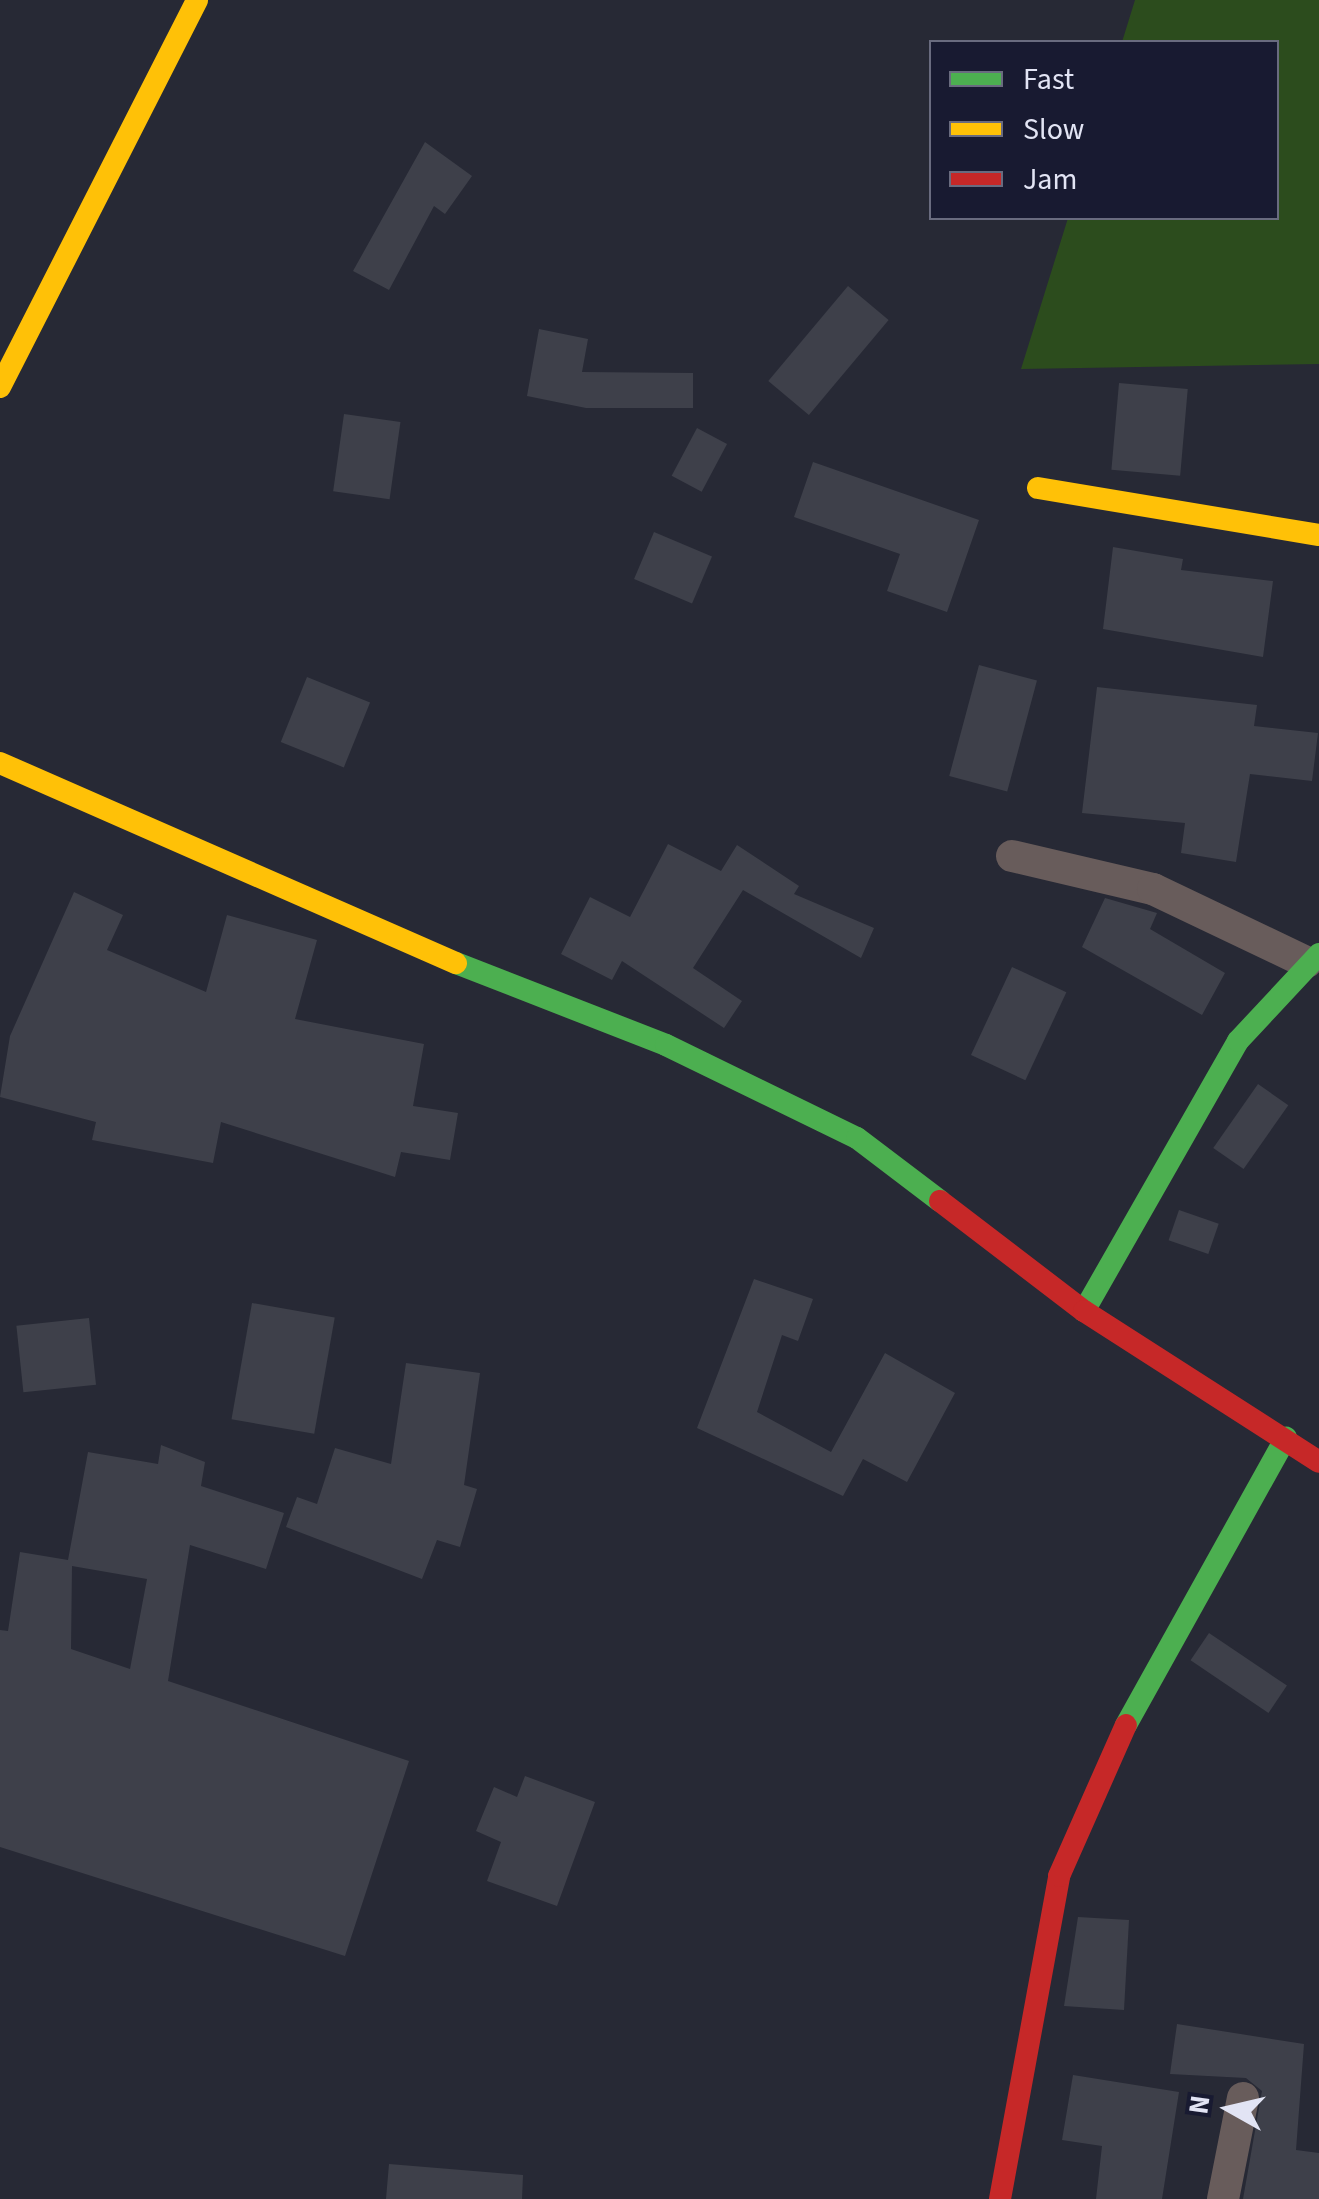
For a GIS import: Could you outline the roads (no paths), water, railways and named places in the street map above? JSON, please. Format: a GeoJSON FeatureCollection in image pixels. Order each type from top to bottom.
{"type":"FeatureCollection","features":[{"type":"Feature","properties":{"kind":"street"},"geometry":{"type":"LineString","coordinates":[[0,387],[198,0]]}},
{"type":"Feature","properties":{"kind":"street"},"geometry":{"type":"LineString","coordinates":[[1038,488],[1319,535]]}},
{"type":"Feature","properties":{"kind":"street"},"geometry":{"type":"LineString","coordinates":[[0,763],[375,931],[666,1045],[857,1138],[1084,1312],[1319,1462]]}},
{"type":"Feature","properties":{"kind":"street"},"geometry":{"type":"LineString","coordinates":[[1012,856],[1153,889],[1313,958],[1238,1041],[1084,1312]]}},
{"type":"Feature","properties":{"kind":"street"},"geometry":{"type":"LineString","coordinates":[[1000,2199],[1059,1876],[1096,1776],[1286,1438]]}},
{"type":"Feature","properties":{"kind":"street"},"geometry":{"type":"LineString","coordinates":[[1223,2199],[1243,2098]]}}]}
